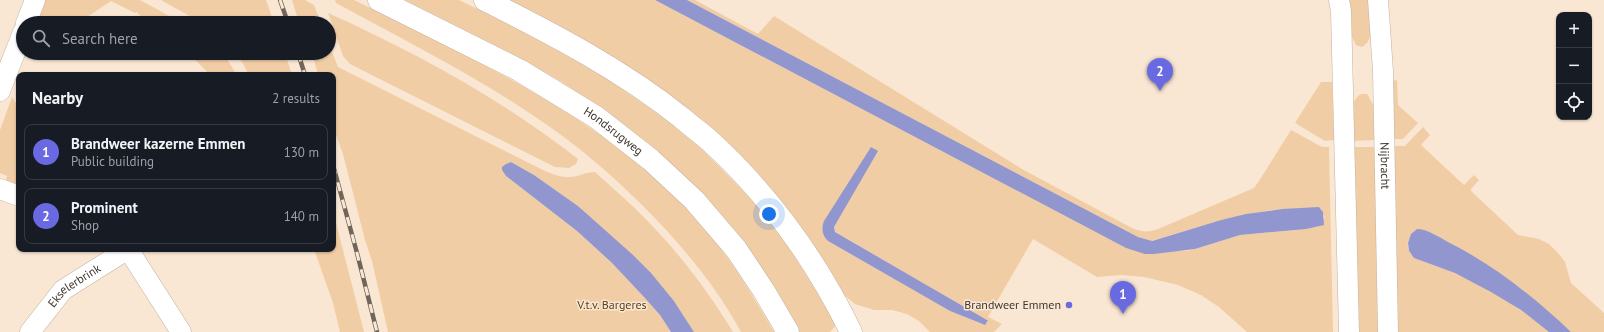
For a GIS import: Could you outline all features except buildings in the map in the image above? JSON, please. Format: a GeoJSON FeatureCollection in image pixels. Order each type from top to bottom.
{"type":"FeatureCollection","features":[{"type":"Feature","properties":{"kind":"main road","name":"Hondsrugweg"},"geometry":{"type":"LineString","coordinates":[[379,0],[519,70],[596,117],[652,160],[694,200],[736,249],[764,290],[788,332]]}},
{"type":"Feature","properties":{"kind":"main road"},"geometry":{"type":"LineString","coordinates":[[485,0],[536,26],[622,75],[661,102],[709,140],[746,177],[778,214],[811,261],[851,332]]}},
{"type":"Feature","properties":{"kind":"street"},"geometry":{"type":"LineString","coordinates":[[29,16],[35,0]]}},
{"type":"Feature","properties":{"kind":"street"},"geometry":{"type":"LineString","coordinates":[[1339,0],[1341,10],[1349,332]]}},
{"type":"Feature","properties":{"kind":"street","name":"Nijbracht"},"geometry":{"type":"LineString","coordinates":[[1378,0],[1383,71],[1388,332]]}},
{"type":"Feature","properties":{"kind":"street"},"geometry":{"type":"LineString","coordinates":[[0,91],[16,50]]}},
{"type":"Feature","properties":{"kind":"street"},"geometry":{"type":"LineString","coordinates":[[0,189],[16,195]]}},
{"type":"Feature","properties":{"kind":"street","name":"Ekselerbrink"},"geometry":{"type":"LineString","coordinates":[[30,332],[63,290],[123,252]]}},
{"type":"Feature","properties":{"kind":"street","name":"Ekselerbrink"},"geometry":{"type":"LineString","coordinates":[[130,252],[181,332]]}},
{"type":"Feature","properties":{"kind":"green space"},"geometry":{"type":"Polygon","coordinates":[[[41,0],[140,0],[169,16],[140,16],[137,12],[135,13],[111,1],[88,16],[35,16],[41,0]]]}},
{"type":"Feature","properties":{"kind":"green space"},"geometry":{"type":"Polygon","coordinates":[[[161,0],[266,0],[272,16],[190,16],[161,0]]]}},
{"type":"Feature","properties":{"kind":"green space"},"geometry":{"type":"Polygon","coordinates":[[[292,0],[305,0],[314,5],[318,16],[297,16],[292,0]]]}},
{"type":"Feature","properties":{"kind":"green space"},"geometry":{"type":"Polygon","coordinates":[[[335,0],[354,0],[441,43],[528,89],[609,141],[647,171],[683,204],[709,234],[733,265],[774,332],[741,332],[708,280],[668,232],[613,178],[564,138],[502,95],[436,57],[336,3],[335,0]]]}},
{"type":"Feature","properties":{"kind":"green space"},"geometry":{"type":"Polygon","coordinates":[[[405,0],[459,0],[566,55],[612,82],[662,117],[698,145],[756,204],[790,249],[836,325],[830,332],[799,332],[654,148],[622,123],[560,81],[510,53],[405,0]]]}},
{"type":"Feature","properties":{"kind":"green space"},"geometry":{"type":"Polygon","coordinates":[[[509,0],[655,0],[1126,248],[1154,254],[1172,251],[1186,251],[1240,235],[1295,230],[1325,218],[1321,209],[1282,209],[1221,220],[1151,241],[1138,237],[687,0],[695,0],[758,34],[774,16],[1022,169],[1130,227],[1141,231],[1158,229],[1254,188],[1291,130],[1322,147],[1329,147],[1333,332],[1247,332],[1219,307],[1201,295],[1178,285],[1144,277],[1121,275],[1097,277],[1033,239],[988,317],[1002,324],[994,332],[930,332],[919,321],[907,314],[892,310],[874,310],[855,304],[842,293],[799,225],[565,29],[509,0]],[[877,151],[822,226],[823,234],[828,241],[950,311],[982,324],[987,320],[835,232],[834,227],[877,151]]]}},
{"type":"Feature","properties":{"kind":"green space"},"geometry":{"type":"Polygon","coordinates":[[[1348,0],[1372,0],[1371,33],[1366,44],[1362,47],[1356,45],[1350,33],[1348,0]]]}},
{"type":"Feature","properties":{"kind":"green space"},"geometry":{"type":"Polygon","coordinates":[[[336,17],[426,61],[489,97],[549,137],[578,159],[576,164],[569,168],[555,167],[350,64],[343,56],[336,36],[336,17]]]}},
{"type":"Feature","properties":{"kind":"green space"},"geometry":{"type":"Polygon","coordinates":[[[196,60],[227,60],[235,72],[207,72],[196,60]]]}},
{"type":"Feature","properties":{"kind":"green space"},"geometry":{"type":"Polygon","coordinates":[[[241,60],[287,60],[291,72],[247,72],[241,60]]]}},
{"type":"Feature","properties":{"kind":"green space","name":"V.t.v. Bargeres"},"geometry":{"type":"Polygon","coordinates":[[[314,60],[335,60],[338,67],[547,172],[566,177],[595,172],[635,208],[668,243],[698,280],[733,332],[694,332],[674,301],[578,206],[534,175],[511,162],[502,170],[506,176],[577,231],[612,263],[660,315],[671,332],[388,332],[372,261],[365,240],[343,154],[336,135],[336,72],[317,72],[314,60]]]}},
{"type":"Feature","properties":{"kind":"green space"},"geometry":{"type":"Polygon","coordinates":[[[1397,80],[1398,105],[1418,123],[1403,139],[1394,139],[1392,81],[1397,80]]]}},
{"type":"Feature","properties":{"kind":"green space"},"geometry":{"type":"Polygon","coordinates":[[[1321,82],[1332,82],[1334,140],[1325,141],[1295,123],[1321,82]]]}},
{"type":"Feature","properties":{"kind":"green space"},"geometry":{"type":"Polygon","coordinates":[[[1361,94],[1367,94],[1374,106],[1377,140],[1351,141],[1350,122],[1352,109],[1357,97],[1361,94]]]}},
{"type":"Feature","properties":{"kind":"green space"},"geometry":{"type":"Polygon","coordinates":[[[12,97],[16,103],[16,186],[5,183],[7,176],[0,173],[0,130],[12,97]]]}},
{"type":"Feature","properties":{"kind":"green space"},"geometry":{"type":"Polygon","coordinates":[[[1423,127],[1430,135],[1421,145],[1464,185],[1474,175],[1479,180],[1471,191],[1518,235],[1539,239],[1549,244],[1558,253],[1565,262],[1571,283],[1604,313],[1604,332],[1571,332],[1520,288],[1439,237],[1417,229],[1408,243],[1408,249],[1413,256],[1480,285],[1516,307],[1549,332],[1398,332],[1394,146],[1405,146],[1423,127]]]}},
{"type":"Feature","properties":{"kind":"green space"},"geometry":{"type":"Polygon","coordinates":[[[1351,147],[1377,147],[1381,332],[1355,332],[1351,147]]]}},
{"type":"Feature","properties":{"kind":"green space"},"geometry":{"type":"Polygon","coordinates":[[[336,223],[364,332],[340,332],[333,303],[315,252],[336,252],[336,223]]]}},
{"type":"Feature","properties":{"kind":"water"},"geometry":{"type":"Polygon","coordinates":[[[655,0],[687,0],[1138,237],[1152,241],[1221,220],[1246,214],[1282,209],[1319,207],[1323,212],[1324,225],[1306,229],[1240,235],[1195,249],[1154,254],[1145,254],[1126,248],[655,0]]]}},
{"type":"Feature","properties":{"kind":"water"},"geometry":{"type":"Polygon","coordinates":[[[871,147],[878,151],[834,227],[835,232],[988,320],[985,325],[950,311],[828,241],[824,236],[822,229],[824,221],[871,147]]]}},
{"type":"Feature","properties":{"kind":"water"},"geometry":{"type":"Polygon","coordinates":[[[511,162],[534,175],[578,206],[633,255],[651,273],[674,301],[694,332],[671,332],[660,315],[612,263],[577,231],[506,176],[502,170],[502,167],[511,162]]]}},
{"type":"Feature","properties":{"kind":"water"},"geometry":{"type":"Polygon","coordinates":[[[1417,229],[1425,230],[1437,236],[1497,271],[1543,306],[1571,332],[1549,332],[1521,310],[1491,292],[1455,273],[1414,258],[1409,251],[1408,243],[1411,234],[1417,229]]]}},
{"type":"Feature","properties":{"kind":"railway"},"geometry":{"type":"LineString","coordinates":[[280,0],[286,16]]}},
{"type":"Feature","properties":{"kind":"railway"},"geometry":{"type":"LineString","coordinates":[[300,60],[304,72]]}},
{"type":"Feature","properties":{"kind":"railway"},"geometry":{"type":"LineString","coordinates":[[336,176],[377,332]]}},
{"type":"Feature","properties":{"kind":"place","name":"Prominent"},"geometry":{"type":"Point","coordinates":[1160,91]}},
{"type":"Feature","properties":{"kind":"place","name":"Brandweer Emmen"},"geometry":{"type":"Point","coordinates":[1069,305]}},
{"type":"Feature","properties":{"kind":"place","name":"Brandweer kazerne Emmen"},"geometry":{"type":"Point","coordinates":[1123,314]}}]}
